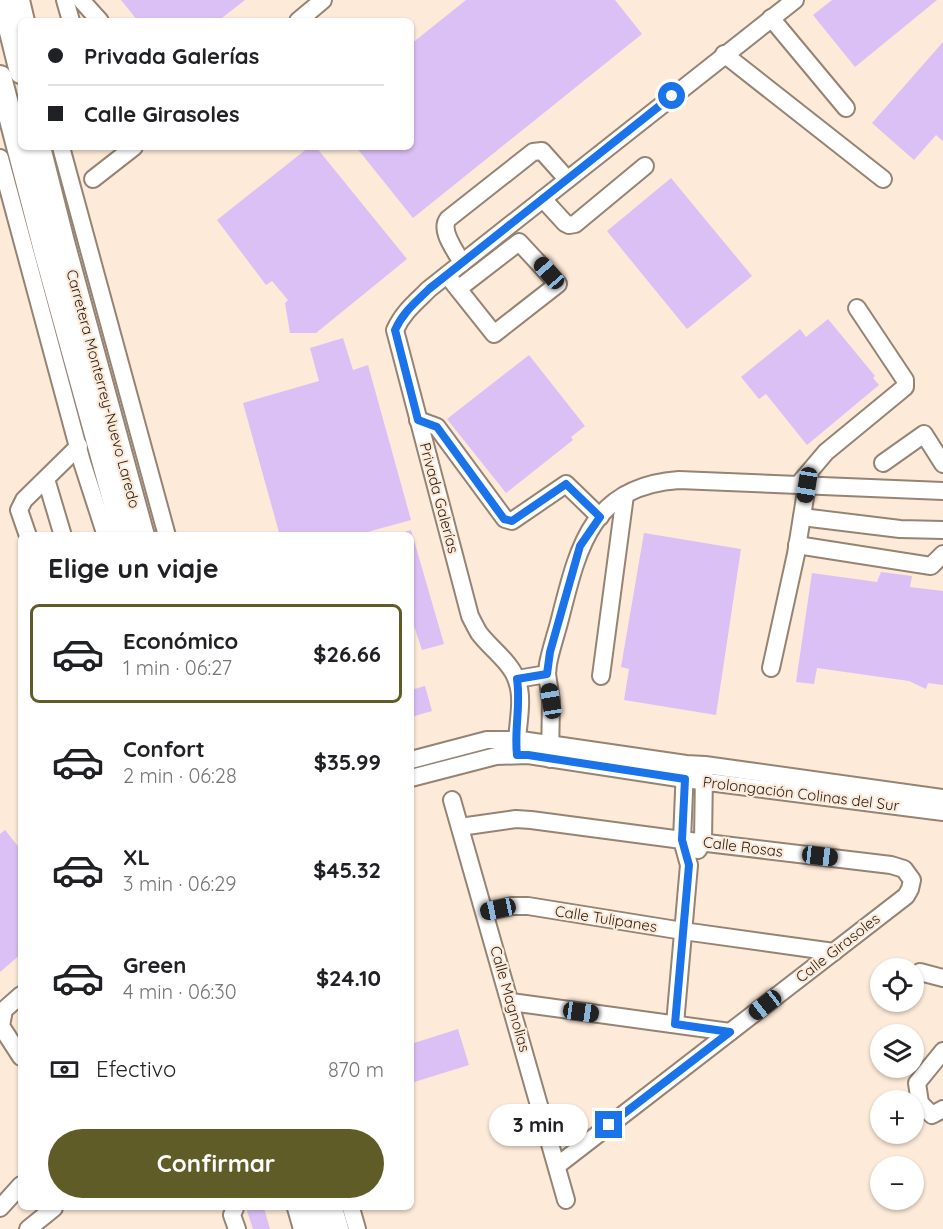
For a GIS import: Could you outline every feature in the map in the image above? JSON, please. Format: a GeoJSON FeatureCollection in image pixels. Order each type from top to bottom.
{"type":"FeatureCollection","features":[{"type":"Feature","properties":{"kind":"highway"},"geometry":{"type":"LineString","coordinates":[[3,0],[18,60]]}},
{"type":"Feature","properties":{"kind":"highway"},"geometry":{"type":"LineString","coordinates":[[0,77],[18,134]]}},
{"type":"Feature","properties":{"kind":"highway"},"geometry":{"type":"LineString","coordinates":[[23,150],[54,248],[114,497],[118,532]]}},
{"type":"Feature","properties":{"kind":"highway"},"geometry":{"type":"LineString","coordinates":[[39,150],[54,248]]}},
{"type":"Feature","properties":{"kind":"highway","name":"Carretera Monterrey-Nuevo Laredo"},"geometry":{"type":"LineString","coordinates":[[54,248],[138,532]]}},
{"type":"Feature","properties":{"kind":"highway"},"geometry":{"type":"LineString","coordinates":[[114,497],[137,532]]}},
{"type":"Feature","properties":{"kind":"highway"},"geometry":{"type":"LineString","coordinates":[[313,1210],[318,1229]]}},
{"type":"Feature","properties":{"kind":"highway"},"geometry":{"type":"LineString","coordinates":[[332,1210],[337,1229]]}},
{"type":"Feature","properties":{"kind":"street"},"geometry":{"type":"LineString","coordinates":[[21,0],[25,18]]}},
{"type":"Feature","properties":{"kind":"street"},"geometry":{"type":"LineString","coordinates":[[65,0],[70,18]]}},
{"type":"Feature","properties":{"kind":"street"},"geometry":{"type":"LineString","coordinates":[[81,0],[97,18]]}},
{"type":"Feature","properties":{"kind":"street"},"geometry":{"type":"LineString","coordinates":[[302,18],[323,0]]}},
{"type":"Feature","properties":{"kind":"street","name":"Privada Galerías"},"geometry":{"type":"LineString","coordinates":[[517,679],[479,633],[470,616],[395,330],[400,318],[409,308],[447,275],[795,0]]}},
{"type":"Feature","properties":{"kind":"street"},"geometry":{"type":"LineString","coordinates":[[771,18],[846,108]]}},
{"type":"Feature","properties":{"kind":"street"},"geometry":{"type":"LineString","coordinates":[[724,54],[883,179]]}},
{"type":"Feature","properties":{"kind":"street"},"geometry":{"type":"LineString","coordinates":[[62,150],[165,532]]}},
{"type":"Feature","properties":{"kind":"street"},"geometry":{"type":"LineString","coordinates":[[107,150],[111,164]]}},
{"type":"Feature","properties":{"kind":"street"},"geometry":{"type":"LineString","coordinates":[[93,180],[130,150]]}},
{"type":"Feature","properties":{"kind":"street"},"geometry":{"type":"LineString","coordinates":[[462,263],[444,230],[444,224],[448,219],[533,152],[542,151],[567,179]]}},
{"type":"Feature","properties":{"kind":"street"},"geometry":{"type":"LineString","coordinates":[[0,158],[82,462],[105,532]]}},
{"type":"Feature","properties":{"kind":"street"},"geometry":{"type":"LineString","coordinates":[[543,199],[565,223],[575,224],[645,166]]}},
{"type":"Feature","properties":{"kind":"street"},"geometry":{"type":"LineString","coordinates":[[447,275],[458,289],[494,334],[558,284],[519,242],[458,289]]}},
{"type":"Feature","properties":{"kind":"street"},"geometry":{"type":"LineString","coordinates":[[771,668],[802,517],[802,485],[826,452],[905,387],[905,380],[857,309]]}},
{"type":"Feature","properties":{"kind":"street"},"geometry":{"type":"LineString","coordinates":[[418,420],[437,427],[504,519],[512,521],[566,484],[600,517]]}},
{"type":"Feature","properties":{"kind":"street"},"geometry":{"type":"LineString","coordinates":[[882,463],[924,434],[943,464]]}},
{"type":"Feature","properties":{"kind":"street"},"geometry":{"type":"LineString","coordinates":[[27,532],[20,510],[24,500],[79,446]]}},
{"type":"Feature","properties":{"kind":"street"},"geometry":{"type":"LineString","coordinates":[[46,479],[62,532]]}},
{"type":"Feature","properties":{"kind":"street"},"geometry":{"type":"LineString","coordinates":[[550,752],[551,701],[547,674],[550,652],[580,546],[600,517],[625,495],[648,485],[679,480],[943,491]]}},
{"type":"Feature","properties":{"kind":"street"},"geometry":{"type":"LineString","coordinates":[[602,676],[625,495]]}},
{"type":"Feature","properties":{"kind":"street"},"geometry":{"type":"LineString","coordinates":[[802,517],[900,529],[943,530]]}},
{"type":"Feature","properties":{"kind":"street"},"geometry":{"type":"LineString","coordinates":[[797,545],[931,566],[943,554]]}},
{"type":"Feature","properties":{"kind":"street"},"geometry":{"type":"LineString","coordinates":[[516,748],[519,693],[517,679],[547,674]]}},
{"type":"Feature","properties":{"kind":"street","name":"Prolongación Colinas del Sur"},"geometry":{"type":"LineString","coordinates":[[414,759],[487,740],[516,748],[685,772],[943,798]]}},
{"type":"Feature","properties":{"kind":"street","name":"Prolongación Colinas del Sur"},"geometry":{"type":"LineString","coordinates":[[414,777],[496,756],[516,748]]}},
{"type":"Feature","properties":{"kind":"street"},"geometry":{"type":"LineString","coordinates":[[675,1024],[689,865],[682,840],[685,772]]}},
{"type":"Feature","properties":{"kind":"street"},"geometry":{"type":"LineString","coordinates":[[689,865],[703,842],[704,773]]}},
{"type":"Feature","properties":{"kind":"street","name":"Prolongación Colinas del Sur"},"geometry":{"type":"LineString","coordinates":[[704,773],[943,812]]}},
{"type":"Feature","properties":{"kind":"street","name":"Calle Magnolias"},"geometry":{"type":"LineString","coordinates":[[452,800],[566,1200]]}},
{"type":"Feature","properties":{"kind":"street","name":"Calle Rosas"},"geometry":{"type":"LineString","coordinates":[[460,827],[531,819],[891,865],[904,869],[912,880]]}},
{"type":"Feature","properties":{"kind":"street","name":"Calle Girasoles"},"geometry":{"type":"LineString","coordinates":[[558,1166],[906,896],[912,880]]}},
{"type":"Feature","properties":{"kind":"street","name":"Calle Tulipanes"},"geometry":{"type":"LineString","coordinates":[[485,912],[512,906],[528,906],[834,952]]}},
{"type":"Feature","properties":{"kind":"street"},"geometry":{"type":"LineString","coordinates":[[924,973],[943,978]]}},
{"type":"Feature","properties":{"kind":"street"},"geometry":{"type":"LineString","coordinates":[[18,998],[4,1010],[1,1026],[18,1047]]}},
{"type":"Feature","properties":{"kind":"street"},"geometry":{"type":"LineString","coordinates":[[511,1002],[730,1032]]}},
{"type":"Feature","properties":{"kind":"street"},"geometry":{"type":"LineString","coordinates":[[943,1051],[917,1083],[920,1103],[932,1115],[943,1109]]}},
{"type":"Feature","properties":{"kind":"street"},"geometry":{"type":"LineString","coordinates":[[0,1208],[18,1188]]}},
{"type":"Feature","properties":{"kind":"street"},"geometry":{"type":"LineString","coordinates":[[28,1229],[52,1210]]}},
{"type":"Feature","properties":{"kind":"street"},"geometry":{"type":"LineString","coordinates":[[234,1210],[232,1215],[237,1229]]}},
{"type":"Feature","properties":{"kind":"street"},"geometry":{"type":"LineString","coordinates":[[297,1210],[302,1229]]}},
{"type":"Feature","properties":{"kind":"street"},"geometry":{"type":"LineString","coordinates":[[352,1210],[357,1229]]}},
{"type":"Feature","properties":{"kind":"building"},"geometry":{"type":"Polygon","coordinates":[[[121,0],[245,0],[222,18],[136,18],[121,0]]]}},
{"type":"Feature","properties":{"kind":"building"},"geometry":{"type":"Polygon","coordinates":[[[466,0],[615,0],[642,34],[413,218],[358,150],[414,150],[414,42],[466,0]]]}},
{"type":"Feature","properties":{"kind":"building"},"geometry":{"type":"Polygon","coordinates":[[[832,0],[937,0],[855,67],[813,15],[832,0]]]}},
{"type":"Feature","properties":{"kind":"building"},"geometry":{"type":"Polygon","coordinates":[[[943,42],[943,141],[936,135],[914,160],[872,123],[943,42]]]}},
{"type":"Feature","properties":{"kind":"building"},"geometry":{"type":"Polygon","coordinates":[[[305,150],[318,150],[407,259],[316,333],[290,333],[285,303],[288,300],[272,281],[266,285],[217,220],[305,150]]]}},
{"type":"Feature","properties":{"kind":"building"},"geometry":{"type":"Polygon","coordinates":[[[671,178],[752,276],[687,329],[607,231],[671,178]]]}},
{"type":"Feature","properties":{"kind":"building"},"geometry":{"type":"Polygon","coordinates":[[[828,319],[875,376],[873,378],[879,385],[807,445],[766,394],[759,399],[741,377],[800,329],[806,337],[828,319]]]}},
{"type":"Feature","properties":{"kind":"building"},"geometry":{"type":"Polygon","coordinates":[[[343,338],[353,370],[368,365],[411,520],[368,532],[279,532],[243,403],[319,381],[310,348],[343,338]]]}},
{"type":"Feature","properties":{"kind":"building"},"geometry":{"type":"Polygon","coordinates":[[[529,355],[585,426],[571,437],[573,440],[506,493],[447,419],[529,355]]]}},
{"type":"Feature","properties":{"kind":"building"},"geometry":{"type":"Polygon","coordinates":[[[644,533],[741,549],[716,715],[624,700],[629,669],[621,667],[644,533]]]}},
{"type":"Feature","properties":{"kind":"building"},"geometry":{"type":"Polygon","coordinates":[[[414,540],[444,644],[422,650],[414,626],[414,540]]]}},
{"type":"Feature","properties":{"kind":"building"},"geometry":{"type":"Polygon","coordinates":[[[881,572],[912,576],[910,587],[943,591],[943,685],[928,683],[926,689],[909,681],[817,668],[814,684],[796,682],[812,573],[877,582],[881,572]]]}},
{"type":"Feature","properties":{"kind":"building"},"geometry":{"type":"Polygon","coordinates":[[[425,686],[432,711],[414,716],[414,689],[425,686]]]}},
{"type":"Feature","properties":{"kind":"building"},"geometry":{"type":"Polygon","coordinates":[[[5,830],[18,846],[18,957],[0,972],[0,834],[5,830]]]}},
{"type":"Feature","properties":{"kind":"building"},"geometry":{"type":"Polygon","coordinates":[[[458,1029],[469,1065],[414,1082],[414,1043],[458,1029]]]}},
{"type":"Feature","properties":{"kind":"building"},"geometry":{"type":"Polygon","coordinates":[[[247,1210],[265,1210],[270,1229],[253,1229],[247,1210]]]}},
{"type":"Feature","properties":{"kind":"route"},"geometry":{"type":"LineString","coordinates":[[609,1125],[730,1032],[675,1024],[689,865],[682,840],[685,779],[517,755],[519,693],[517,679],[547,674],[550,652],[570,575],[580,546],[600,517],[566,484],[512,521],[504,519],[437,427],[418,420],[395,330],[400,318],[429,289],[672,96]]}}]}
